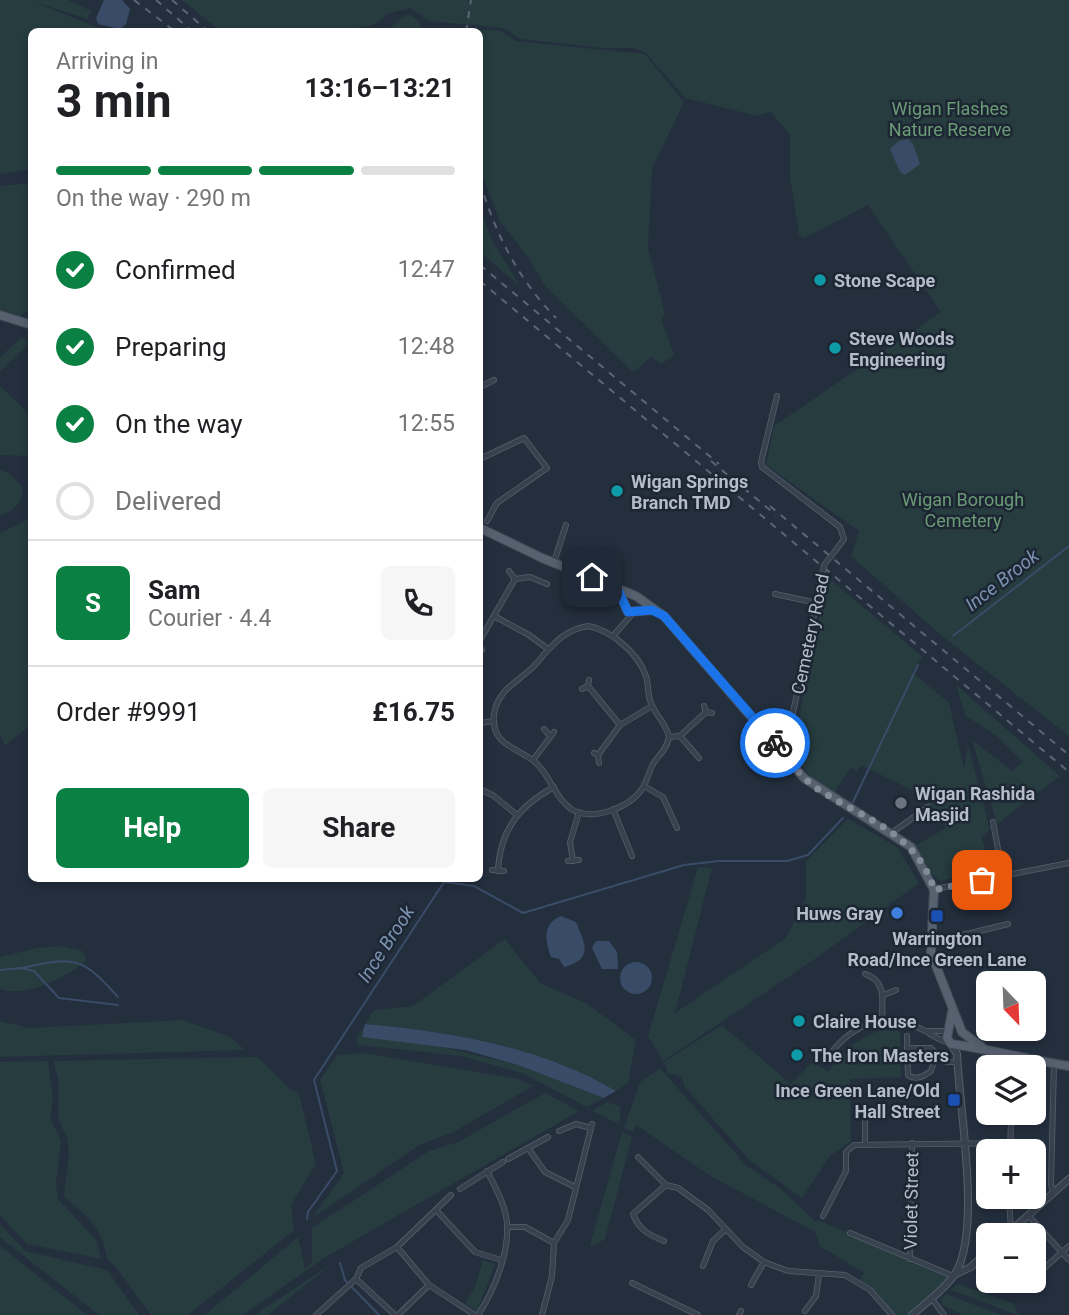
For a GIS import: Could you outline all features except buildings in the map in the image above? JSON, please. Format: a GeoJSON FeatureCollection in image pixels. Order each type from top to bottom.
{"type":"FeatureCollection","features":[{"type":"Feature","properties":{"kind":"main road"},"geometry":{"type":"LineString","coordinates":[[0,315],[28,324]]}},
{"type":"Feature","properties":{"kind":"main road"},"geometry":{"type":"LineString","coordinates":[[483,531],[618,590],[636,612]]}},
{"type":"Feature","properties":{"kind":"main road"},"geometry":{"type":"LineString","coordinates":[[627,602],[641,601],[664,616],[816,788],[893,832],[911,847],[934,890],[929,943],[964,1038],[953,1044]]}},
{"type":"Feature","properties":{"kind":"main road"},"geometry":{"type":"LineString","coordinates":[[636,612],[641,601]]}},
{"type":"Feature","properties":{"kind":"main road"},"geometry":{"type":"LineString","coordinates":[[636,612],[652,610]]}},
{"type":"Feature","properties":{"kind":"main road"},"geometry":{"type":"LineString","coordinates":[[951,1006],[950,1031],[947,1035],[953,1044],[1069,1066]]}},
{"type":"Feature","properties":{"kind":"main road"},"geometry":{"type":"LineString","coordinates":[[950,1031],[962,1032],[983,1048]]}},
{"type":"Feature","properties":{"kind":"street"},"geometry":{"type":"LineString","coordinates":[[483,386],[494,380]]}},
{"type":"Feature","properties":{"kind":"street","name":"Cemetery Road"},"geometry":{"type":"LineString","coordinates":[[777,396],[762,467],[840,527],[844,539],[824,565],[787,740],[780,749]]}},
{"type":"Feature","properties":{"kind":"street"},"geometry":{"type":"LineString","coordinates":[[483,458],[524,438],[547,468],[497,503],[490,518]]}},
{"type":"Feature","properties":{"kind":"street"},"geometry":{"type":"LineString","coordinates":[[553,563],[566,525]]}},
{"type":"Feature","properties":{"kind":"street"},"geometry":{"type":"LineString","coordinates":[[509,571],[515,579]]}},
{"type":"Feature","properties":{"kind":"street"},"geometry":{"type":"LineString","coordinates":[[515,579],[540,577],[547,584]]}},
{"type":"Feature","properties":{"kind":"street"},"geometry":{"type":"LineString","coordinates":[[483,635],[515,579]]}},
{"type":"Feature","properties":{"kind":"street"},"geometry":{"type":"LineString","coordinates":[[775,594],[817,603]]}},
{"type":"Feature","properties":{"kind":"street"},"geometry":{"type":"LineString","coordinates":[[621,624],[627,602]]}},
{"type":"Feature","properties":{"kind":"street"},"geometry":{"type":"LineString","coordinates":[[613,636],[621,624],[636,612]]}},
{"type":"Feature","properties":{"kind":"street"},"geometry":{"type":"LineString","coordinates":[[494,616],[530,635],[548,649]]}},
{"type":"Feature","properties":{"kind":"street"},"geometry":{"type":"LineString","coordinates":[[596,627],[613,636],[643,669],[652,706],[665,724],[669,737],[644,786],[633,799],[613,809],[596,814],[579,812],[567,806],[533,760],[506,746],[494,721],[496,704],[503,691],[548,649],[563,635],[579,628],[596,627]]}},
{"type":"Feature","properties":{"kind":"street"},"geometry":{"type":"LineString","coordinates":[[582,689],[589,683],[620,725]]}},
{"type":"Feature","properties":{"kind":"street"},"geometry":{"type":"LineString","coordinates":[[669,737],[680,736],[709,712],[704,705]]}},
{"type":"Feature","properties":{"kind":"street"},"geometry":{"type":"LineString","coordinates":[[599,764],[596,754],[620,725],[652,706]]}},
{"type":"Feature","properties":{"kind":"street"},"geometry":{"type":"LineString","coordinates":[[483,723],[494,721]]}},
{"type":"Feature","properties":{"kind":"street"},"geometry":{"type":"LineString","coordinates":[[533,760],[552,734],[544,729]]}},
{"type":"Feature","properties":{"kind":"street"},"geometry":{"type":"LineString","coordinates":[[680,736],[699,758]]}},
{"type":"Feature","properties":{"kind":"street"},"geometry":{"type":"LineString","coordinates":[[504,871],[495,870],[504,834],[517,815],[554,786]]}},
{"type":"Feature","properties":{"kind":"street"},"geometry":{"type":"LineString","coordinates":[[644,786],[663,797],[677,819],[677,828]]}},
{"type":"Feature","properties":{"kind":"street"},"geometry":{"type":"LineString","coordinates":[[483,790],[517,815]]}},
{"type":"Feature","properties":{"kind":"street"},"geometry":{"type":"LineString","coordinates":[[893,832],[928,807]]}},
{"type":"Feature","properties":{"kind":"street"},"geometry":{"type":"LineString","coordinates":[[613,809],[633,848],[632,856]]}},
{"type":"Feature","properties":{"kind":"street"},"geometry":{"type":"LineString","coordinates":[[573,861],[570,842],[579,812]]}},
{"type":"Feature","properties":{"kind":"street"},"geometry":{"type":"LineString","coordinates":[[993,822],[1003,876]]}},
{"type":"Feature","properties":{"kind":"street"},"geometry":{"type":"LineString","coordinates":[[934,890],[1069,863]]}},
{"type":"Feature","properties":{"kind":"street"},"geometry":{"type":"LineString","coordinates":[[929,943],[1008,924]]}},
{"type":"Feature","properties":{"kind":"street"},"geometry":{"type":"LineString","coordinates":[[865,974],[873,977],[884,995],[882,1020]]}},
{"type":"Feature","properties":{"kind":"street"},"geometry":{"type":"LineString","coordinates":[[884,995],[896,990]]}},
{"type":"Feature","properties":{"kind":"street"},"geometry":{"type":"LineString","coordinates":[[826,1060],[852,1031],[882,1020],[899,1021],[953,1044],[957,1062],[967,1203],[965,1260],[974,1263]]}},
{"type":"Feature","properties":{"kind":"street"},"geometry":{"type":"LineString","coordinates":[[926,1031],[950,1031]]}},
{"type":"Feature","properties":{"kind":"street"},"geometry":{"type":"LineString","coordinates":[[907,1036],[908,1075],[911,1077],[921,1077],[931,1071],[936,1054]]}},
{"type":"Feature","properties":{"kind":"street"},"geometry":{"type":"LineString","coordinates":[[907,1048],[930,1048],[944,1062],[957,1062]]}},
{"type":"Feature","properties":{"kind":"street"},"geometry":{"type":"LineString","coordinates":[[1053,1193],[1054,1063]]}},
{"type":"Feature","properties":{"kind":"street"},"geometry":{"type":"LineString","coordinates":[[865,1120],[865,1144]]}},
{"type":"Feature","properties":{"kind":"street"},"geometry":{"type":"LineString","coordinates":[[542,1315],[552,1276],[554,1243],[568,1220],[592,1126],[576,1124],[559,1131]]}},
{"type":"Feature","properties":{"kind":"street"},"geometry":{"type":"LineString","coordinates":[[460,1189],[548,1137]]}},
{"type":"Feature","properties":{"kind":"street","name":"Violet Street"},"geometry":{"type":"LineString","coordinates":[[910,1259],[912,1143]]}},
{"type":"Feature","properties":{"kind":"street"},"geometry":{"type":"LineString","coordinates":[[823,1216],[846,1171],[846,1152],[854,1145],[976,1143]]}},
{"type":"Feature","properties":{"kind":"street"},"geometry":{"type":"LineString","coordinates":[[528,1148],[545,1172],[575,1187]]}},
{"type":"Feature","properties":{"kind":"street"},"geometry":{"type":"LineString","coordinates":[[638,1157],[666,1185],[678,1188],[694,1199],[743,1247],[764,1262],[788,1271],[845,1275],[859,1281],[892,1315]]}},
{"type":"Feature","properties":{"kind":"street"},"geometry":{"type":"LineString","coordinates":[[397,1247],[429,1285],[477,1315],[501,1260],[507,1227],[502,1203],[487,1171]]}},
{"type":"Feature","properties":{"kind":"street"},"geometry":{"type":"LineString","coordinates":[[1019,1223],[1068,1182]]}},
{"type":"Feature","properties":{"kind":"street"},"geometry":{"type":"LineString","coordinates":[[664,1241],[649,1235],[638,1225],[633,1214],[666,1185]]}},
{"type":"Feature","properties":{"kind":"street"},"geometry":{"type":"LineString","coordinates":[[316,1315],[355,1280],[361,1268],[397,1247],[452,1195]]}},
{"type":"Feature","properties":{"kind":"street"},"geometry":{"type":"LineString","coordinates":[[436,1210],[475,1252],[501,1260]]}},
{"type":"Feature","properties":{"kind":"street"},"geometry":{"type":"LineString","coordinates":[[1028,1215],[1069,1260]]}},
{"type":"Feature","properties":{"kind":"street"},"geometry":{"type":"LineString","coordinates":[[507,1227],[525,1227],[554,1243]]}},
{"type":"Feature","properties":{"kind":"street"},"geometry":{"type":"LineString","coordinates":[[703,1266],[713,1241],[726,1229]]}},
{"type":"Feature","properties":{"kind":"street"},"geometry":{"type":"LineString","coordinates":[[850,1233],[954,1276]]}},
{"type":"Feature","properties":{"kind":"street"},"geometry":{"type":"LineString","coordinates":[[954,1276],[965,1247]]}},
{"type":"Feature","properties":{"kind":"street"},"geometry":{"type":"LineString","coordinates":[[1046,1266],[1069,1247]]}},
{"type":"Feature","properties":{"kind":"street"},"geometry":{"type":"LineString","coordinates":[[751,1285],[764,1262]]}},
{"type":"Feature","properties":{"kind":"street"},"geometry":{"type":"LineString","coordinates":[[912,1315],[954,1276],[974,1263]]}},
{"type":"Feature","properties":{"kind":"street"},"geometry":{"type":"LineString","coordinates":[[805,1311],[816,1296],[819,1273]]}},
{"type":"Feature","properties":{"kind":"street"},"geometry":{"type":"LineString","coordinates":[[355,1280],[396,1315],[429,1285]]}},
{"type":"Feature","properties":{"kind":"street"},"geometry":{"type":"LineString","coordinates":[[632,1283],[698,1315]]}},
{"type":"Feature","properties":{"kind":"street"},"geometry":{"type":"LineString","coordinates":[[932,1298],[944,1315]]}},
{"type":"Feature","properties":{"kind":"green space"},"geometry":{"type":"Polygon","coordinates":[[[0,0],[68,0],[91,11],[87,19],[32,1],[99,28],[28,28],[28,169],[0,174],[0,0]]]}},
{"type":"Feature","properties":{"kind":"green space","name":"Wigan Flashes Nature Reserve"},"geometry":{"type":"Polygon","coordinates":[[[182,0],[1069,0],[1069,736],[942,636],[851,556],[859,531],[766,465],[774,426],[941,312],[868,205],[805,238],[799,235],[790,176],[790,135],[771,112],[757,116],[685,98],[645,52],[633,48],[603,48],[520,39],[504,28],[429,21],[411,8],[390,13],[373,25],[357,28],[217,28],[182,0]]]}},
{"type":"Feature","properties":{"kind":"green space"},"geometry":{"type":"Polygon","coordinates":[[[406,15],[412,15],[419,22],[420,28],[390,28],[406,15]]]}},
{"type":"Feature","properties":{"kind":"green space"},"geometry":{"type":"Polygon","coordinates":[[[483,30],[502,31],[516,41],[645,54],[684,102],[652,169],[648,248],[665,314],[661,319],[674,355],[661,364],[651,357],[633,372],[546,287],[527,256],[499,220],[483,175],[483,30]]]}},
{"type":"Feature","properties":{"kind":"green space"},"geometry":{"type":"Polygon","coordinates":[[[28,183],[28,310],[20,316],[0,310],[0,186],[28,183]]]}},
{"type":"Feature","properties":{"kind":"green space"},"geometry":{"type":"Polygon","coordinates":[[[483,215],[490,237],[520,286],[483,255],[483,215]]]}},
{"type":"Feature","properties":{"kind":"green space"},"geometry":{"type":"Polygon","coordinates":[[[22,337],[28,340],[28,345],[0,371],[0,357],[22,337]]]}},
{"type":"Feature","properties":{"kind":"green space"},"geometry":{"type":"Polygon","coordinates":[[[0,386],[28,413],[28,456],[0,455],[0,386]]]}},
{"type":"Feature","properties":{"kind":"green space"},"geometry":{"type":"Polygon","coordinates":[[[0,470],[10,474],[23,488],[16,506],[0,516],[0,470]]]}},
{"type":"Feature","properties":{"kind":"green space"},"geometry":{"type":"Polygon","coordinates":[[[28,519],[28,727],[5,745],[0,735],[0,533],[28,519]]]}},
{"type":"Feature","properties":{"kind":"green space"},"geometry":{"type":"Polygon","coordinates":[[[827,577],[923,657],[912,672],[949,703],[964,769],[968,745],[990,830],[981,837],[986,851],[966,857],[968,875],[940,881],[930,873],[915,846],[946,828],[924,796],[861,765],[857,772],[851,767],[834,793],[809,774],[796,756],[793,748],[827,577]]]}},
{"type":"Feature","properties":{"kind":"green space"},"geometry":{"type":"Polygon","coordinates":[[[956,685],[1060,776],[997,824],[972,740],[1012,771],[1023,762],[998,737],[965,715],[956,685]]]}},
{"type":"Feature","properties":{"kind":"green space"},"geometry":{"type":"Polygon","coordinates":[[[848,819],[897,847],[919,883],[812,961],[663,1061],[648,1036],[698,867],[712,868],[675,1013],[786,938],[806,898],[806,861],[848,819]]]}},
{"type":"Feature","properties":{"kind":"green space"},"geometry":{"type":"Polygon","coordinates":[[[505,939],[540,983],[586,1003],[636,1040],[628,1083],[616,1091],[557,1063],[526,1052],[463,1037],[365,1024],[374,1010],[413,1006],[505,939]]]}},
{"type":"Feature","properties":{"kind":"green space"},"geometry":{"type":"Polygon","coordinates":[[[62,946],[82,951],[87,960],[58,979],[34,988],[22,991],[0,989],[0,957],[37,948],[62,946]]]}},
{"type":"Feature","properties":{"kind":"green space"},"geometry":{"type":"Polygon","coordinates":[[[183,1020],[230,1037],[245,1050],[0,1057],[0,1021],[29,1028],[183,1020]]]}},
{"type":"Feature","properties":{"kind":"green space"},"geometry":{"type":"Polygon","coordinates":[[[365,1024],[425,1043],[518,1065],[604,1098],[587,1107],[522,1073],[461,1056],[358,1045],[356,1039],[365,1024]]]}},
{"type":"Feature","properties":{"kind":"green space"},"geometry":{"type":"Polygon","coordinates":[[[722,1025],[791,1084],[813,1061],[828,1072],[849,1048],[865,1037],[896,1028],[900,1033],[901,1077],[850,1079],[851,1141],[830,1156],[802,1198],[749,1160],[685,1087],[682,1077],[668,1073],[664,1062],[722,1025]]]}},
{"type":"Feature","properties":{"kind":"green space"},"geometry":{"type":"Polygon","coordinates":[[[364,1053],[518,1079],[533,1086],[452,1133],[421,1144],[312,1218],[344,1173],[320,1080],[337,1055],[364,1053]]]}},
{"type":"Feature","properties":{"kind":"green space"},"geometry":{"type":"Polygon","coordinates":[[[257,1057],[299,1094],[316,1164],[291,1205],[294,1230],[188,1315],[151,1315],[116,1267],[107,1259],[101,1238],[92,1223],[64,1196],[69,1154],[67,1138],[58,1118],[59,1082],[53,1061],[257,1057]]]}},
{"type":"Feature","properties":{"kind":"green space"},"geometry":{"type":"Polygon","coordinates":[[[48,1061],[53,1100],[50,1118],[61,1141],[56,1183],[58,1199],[97,1241],[101,1259],[27,1244],[0,1215],[0,1062],[48,1061]]]}},
{"type":"Feature","properties":{"kind":"green space"},"geometry":{"type":"Polygon","coordinates":[[[660,1068],[746,1165],[781,1189],[816,1222],[818,1220],[953,1276],[912,1315],[892,1315],[859,1281],[864,1273],[820,1246],[815,1232],[709,1175],[636,1125],[633,1132],[624,1128],[640,1082],[660,1068]]]}},
{"type":"Feature","properties":{"kind":"green space"},"geometry":{"type":"Polygon","coordinates":[[[545,1093],[579,1111],[324,1258],[243,1315],[205,1315],[298,1237],[305,1268],[312,1262],[312,1228],[429,1151],[458,1142],[545,1093]]]}},
{"type":"Feature","properties":{"kind":"green space"},"geometry":{"type":"Polygon","coordinates":[[[607,1102],[621,1107],[619,1124],[592,1111],[607,1102]]]}},
{"type":"Feature","properties":{"kind":"green space"},"geometry":{"type":"Polygon","coordinates":[[[622,1132],[632,1137],[605,1239],[592,1246],[590,1245],[622,1132]]]}},
{"type":"Feature","properties":{"kind":"green space"},"geometry":{"type":"Polygon","coordinates":[[[0,1224],[25,1251],[107,1270],[139,1315],[99,1315],[0,1237],[0,1224]]]}},
{"type":"Feature","properties":{"kind":"green space"},"geometry":{"type":"Polygon","coordinates":[[[0,1246],[87,1315],[0,1315],[0,1246]]]}},
{"type":"Feature","properties":{"kind":"green space"},"geometry":{"type":"Polygon","coordinates":[[[483,1260],[495,1264],[477,1311],[465,1303],[475,1288],[483,1260]]]}},
{"type":"Feature","properties":{"kind":"green space"},"geometry":{"type":"Polygon","coordinates":[[[333,1263],[268,1315],[255,1315],[333,1263]]]}},
{"type":"Feature","properties":{"kind":"green space"},"geometry":{"type":"Polygon","coordinates":[[[958,1284],[976,1290],[976,1293],[1014,1304],[1018,1315],[951,1290],[958,1284]]]}},
{"type":"Feature","properties":{"kind":"green space"},"geometry":{"type":"Polygon","coordinates":[[[946,1294],[1001,1315],[963,1315],[942,1305],[941,1299],[946,1294]]]}},
{"type":"Feature","properties":{"kind":"water"},"geometry":{"type":"Polygon","coordinates":[[[104,0],[122,0],[130,9],[126,24],[121,28],[98,24],[96,18],[104,0]]]}},
{"type":"Feature","properties":{"kind":"water"},"geometry":{"type":"Polygon","coordinates":[[[908,139],[913,144],[920,164],[905,175],[900,172],[890,149],[899,141],[908,139]]]}},
{"type":"Feature","properties":{"kind":"water"},"geometry":{"type":"Polygon","coordinates":[[[561,916],[576,922],[585,950],[580,960],[564,967],[559,959],[551,957],[547,945],[548,928],[561,916]]]}},
{"type":"Feature","properties":{"kind":"water"},"geometry":{"type":"Polygon","coordinates":[[[596,941],[609,941],[617,952],[618,969],[602,969],[592,948],[596,941]]]}},
{"type":"Feature","properties":{"kind":"water"},"geometry":{"type":"Polygon","coordinates":[[[636,962],[647,967],[652,978],[647,989],[636,994],[625,989],[620,978],[625,967],[636,962]]]}},
{"type":"Feature","properties":{"kind":"water"},"geometry":{"type":"Polygon","coordinates":[[[365,1024],[462,1037],[526,1052],[587,1076],[616,1091],[604,1098],[518,1065],[465,1050],[362,1037],[365,1024]]]}},
{"type":"Feature","properties":{"kind":"waterway","name":"Ince Brook"},"geometry":{"type":"LineString","coordinates":[[953,636],[1069,546]]}},
{"type":"Feature","properties":{"kind":"waterway","name":"Ince Brook"},"geometry":{"type":"LineString","coordinates":[[853,802],[918,665]]}},
{"type":"Feature","properties":{"kind":"waterway","name":"Ince Brook"},"geometry":{"type":"LineString","coordinates":[[307,1219],[308,1212],[337,1171],[314,1080],[444,882],[474,886],[523,913],[684,865],[719,861],[787,861],[808,855],[843,818]]}},
{"type":"Feature","properties":{"kind":"waterway"},"geometry":{"type":"LineString","coordinates":[[21,968],[54,962],[76,963],[94,973],[118,997]]}},
{"type":"Feature","properties":{"kind":"waterway"},"geometry":{"type":"LineString","coordinates":[[0,970],[21,968],[34,971],[59,998],[118,1005]]}},
{"type":"Feature","properties":{"kind":"waterway","name":"Ince Brook"},"geometry":{"type":"LineString","coordinates":[[340,1263],[345,1280],[379,1315]]}},
{"type":"Feature","properties":{"kind":"railway"},"geometry":{"type":"LineString","coordinates":[[134,0],[171,28]]}},
{"type":"Feature","properties":{"kind":"railway"},"geometry":{"type":"LineString","coordinates":[[156,0],[188,28]]}},
{"type":"Feature","properties":{"kind":"railway"},"geometry":{"type":"LineString","coordinates":[[172,0],[204,28]]}},
{"type":"Feature","properties":{"kind":"railway"},"geometry":{"type":"LineString","coordinates":[[467,28],[471,0]]}},
{"type":"Feature","properties":{"kind":"railway"},"geometry":{"type":"LineString","coordinates":[[483,191],[509,254],[530,287],[556,318]]}},
{"type":"Feature","properties":{"kind":"railway"},"geometry":{"type":"LineString","coordinates":[[483,267],[719,464]]}},
{"type":"Feature","properties":{"kind":"railway"},"geometry":{"type":"LineString","coordinates":[[483,284],[1069,772]]}},
{"type":"Feature","properties":{"kind":"railway"},"geometry":{"type":"LineString","coordinates":[[711,461],[776,515]]}},
{"type":"Feature","properties":{"kind":"railway"},"geometry":{"type":"LineString","coordinates":[[770,506],[1069,755]]}},
{"type":"Feature","properties":{"kind":"way so far"},"geometry":{"type":"LineString","coordinates":[[775,743],[804,779],[904,840],[919,859],[934,890],[982,880]]}},
{"type":"Feature","properties":{"kind":"place","name":"Stone Scape"},"geometry":{"type":"Point","coordinates":[820,280]}},
{"type":"Feature","properties":{"kind":"place","name":"Steve Woods Engineering"},"geometry":{"type":"Point","coordinates":[835,348]}},
{"type":"Feature","properties":{"kind":"place","name":"Wigan Springs Branch TMD"},"geometry":{"type":"Point","coordinates":[617,491]}},
{"type":"Feature","properties":{"kind":"place","name":"Wigan Rashida Masjid"},"geometry":{"type":"Point","coordinates":[901,803]}},
{"type":"Feature","properties":{"kind":"place","name":"Huws Gray"},"geometry":{"type":"Point","coordinates":[897,913]}},
{"type":"Feature","properties":{"kind":"place","name":"Warrington Road/Ince Green Lane"},"geometry":{"type":"Point","coordinates":[937,916]}},
{"type":"Feature","properties":{"kind":"place","name":"Claire House"},"geometry":{"type":"Point","coordinates":[799,1021]}},
{"type":"Feature","properties":{"kind":"place","name":"The Iron Masters"},"geometry":{"type":"Point","coordinates":[797,1055]}},
{"type":"Feature","properties":{"kind":"place","name":"Ince Green Lane/Old Hall Street"},"geometry":{"type":"Point","coordinates":[954,1100]}},
{"type":"Feature","properties":{"kind":"route"},"geometry":{"type":"LineString","coordinates":[[592,577],[612,584],[618,590],[628,612],[652,610],[664,616],[775,743]]}},
{"type":"Feature","properties":{"kind":"park label","name":"Wigan Borough Cemetery"},"geometry":{"type":"Point","coordinates":[963,509]}}]}
